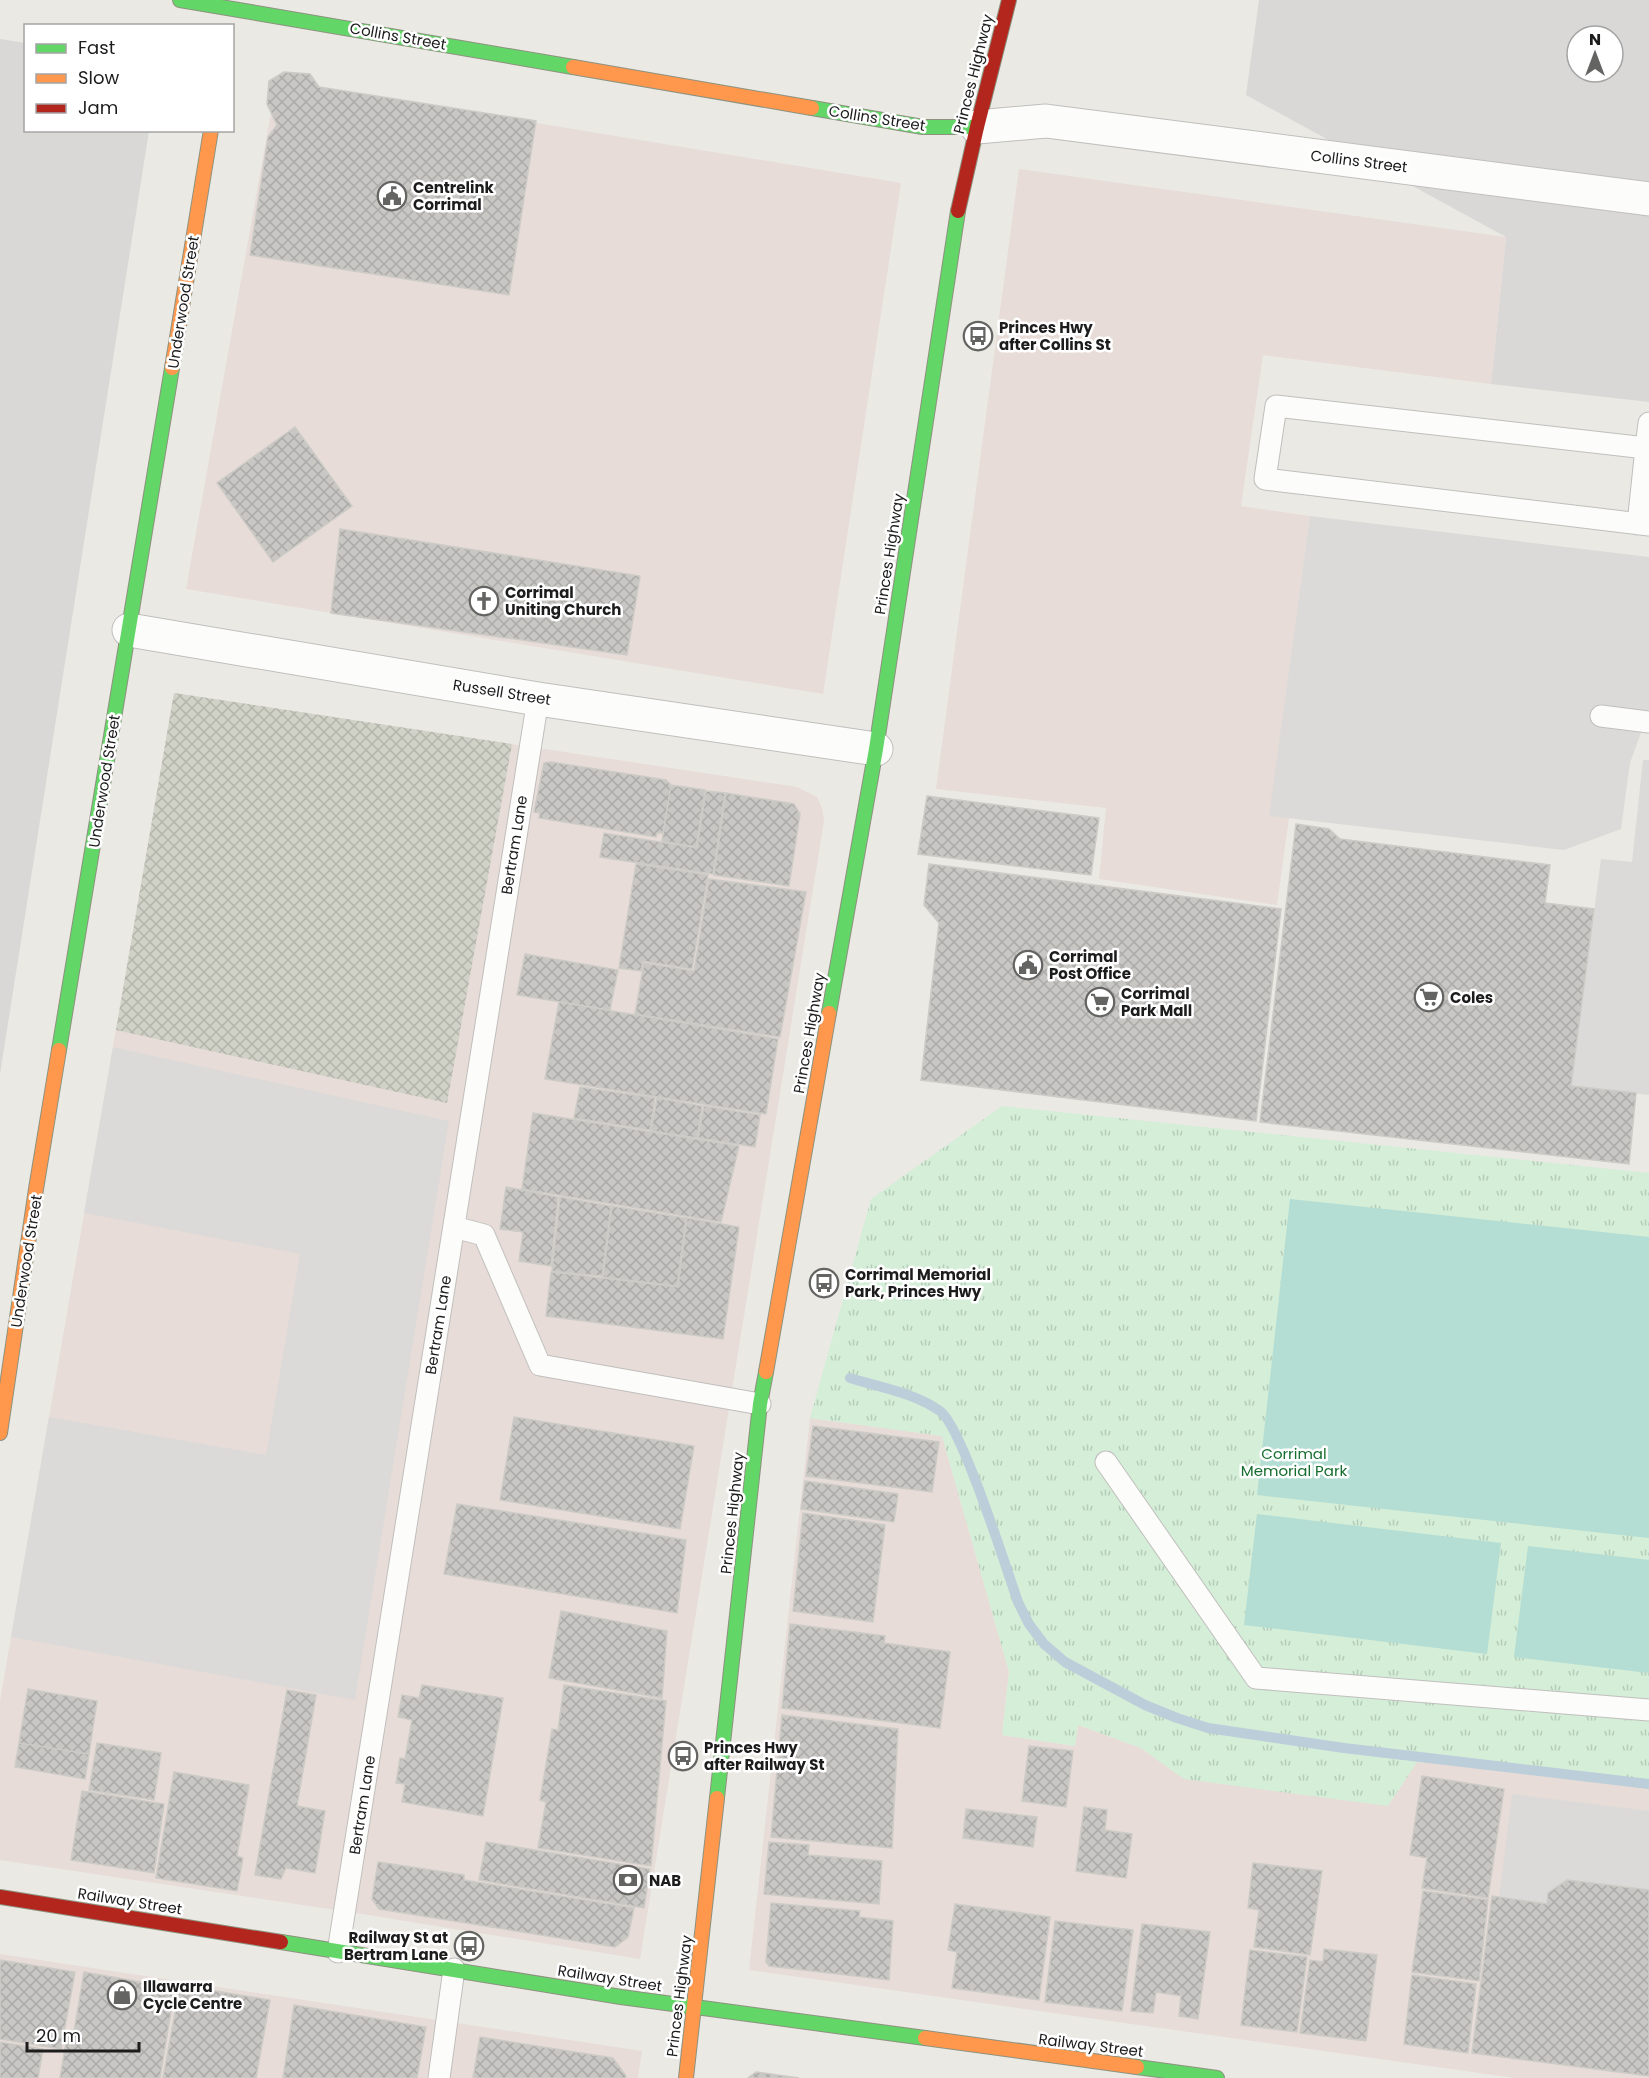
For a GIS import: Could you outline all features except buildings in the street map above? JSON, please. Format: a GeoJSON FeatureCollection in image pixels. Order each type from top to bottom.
{"type":"FeatureCollection","features":[{"type":"Feature","properties":{"kind":"street","name":"Collins Street"},"geometry":{"type":"LineString","coordinates":[[180,0],[230,11],[907,125],[977,127],[1047,121],[1649,199]]}},
{"type":"Feature","properties":{"kind":"street","name":"Princes Highway"},"geometry":{"type":"LineString","coordinates":[[686,2078],[760,1404],[876,749],[958,213],[1009,0]]}},
{"type":"Feature","properties":{"kind":"street","name":"Underwood Street"},"geometry":{"type":"LineString","coordinates":[[0,1433],[36,1189],[211,132]]}},
{"type":"Feature","properties":{"kind":"street","name":"Russell Street"},"geometry":{"type":"LineString","coordinates":[[129,630],[538,699],[876,749]]}},
{"type":"Feature","properties":{"kind":"street","name":"Railway Street"},"geometry":{"type":"LineString","coordinates":[[0,1897],[621,1997],[1217,2078]]}},
{"type":"Feature","properties":{"kind":"lane"},"geometry":{"type":"LineString","coordinates":[[1646,448],[1276,406],[1265,479],[1643,524],[1649,423]]}},
{"type":"Feature","properties":{"kind":"lane","name":"Bertram Lane"},"geometry":{"type":"LineString","coordinates":[[338,1952],[538,699]]}},
{"type":"Feature","properties":{"kind":"lane"},"geometry":{"type":"LineString","coordinates":[[1601,716],[1649,722]]}},
{"type":"Feature","properties":{"kind":"lane"},"geometry":{"type":"LineString","coordinates":[[454,1227],[484,1235],[540,1365],[760,1404]]}},
{"type":"Feature","properties":{"kind":"lane"},"geometry":{"type":"LineString","coordinates":[[1106,1462],[1256,1678],[1649,1710]]}},
{"type":"Feature","properties":{"kind":"lane"},"geometry":{"type":"LineString","coordinates":[[439,2078],[454,1969]]}},
{"type":"Feature","properties":{"kind":"shaded area"},"geometry":{"type":"Polygon","coordinates":[[[1259,0],[1649,0],[1649,402],[1491,384],[1506,237],[1246,95],[1259,0]]]}},
{"type":"Feature","properties":{"kind":"shaded area"},"geometry":{"type":"Polygon","coordinates":[[[0,39],[24,43],[24,132],[149,132],[0,1074],[0,39]]]}},
{"type":"Feature","properties":{"kind":"shaded area"},"geometry":{"type":"Polygon","coordinates":[[[319,87],[901,183],[823,694],[186,589],[275,90],[319,87]]]}},
{"type":"Feature","properties":{"kind":"shaded area"},"geometry":{"type":"Polygon","coordinates":[[[1019,169],[1506,237],[1491,384],[1263,355],[1241,506],[1310,516],[1270,815],[1289,818],[1277,905],[1099,879],[1106,808],[936,789],[1019,169]]]}},
{"type":"Feature","properties":{"kind":"shaded area"},"geometry":{"type":"Polygon","coordinates":[[[1310,516],[1649,557],[1649,710],[1630,763],[1621,829],[1564,850],[1269,816],[1310,516]]]}},
{"type":"Feature","properties":{"kind":"shaded area"},"geometry":{"type":"Polygon","coordinates":[[[174,693],[797,787],[817,797],[822,808],[824,821],[640,1959],[356,1913],[0,1860],[0,1701],[174,693]]]}},
{"type":"Feature","properties":{"kind":"shaded area"},"geometry":{"type":"Polygon","coordinates":[[[174,693],[512,744],[447,1103],[116,1030],[174,693]]]}},
{"type":"Feature","properties":{"kind":"shaded area"},"geometry":{"type":"Polygon","coordinates":[[[1643,760],[1649,760],[1649,1095],[1571,1086],[1601,859],[1632,862],[1643,760]]]}},
{"type":"Feature","properties":{"kind":"shaded area"},"geometry":{"type":"Polygon","coordinates":[[[113,1047],[449,1121],[355,1700],[11,1637],[49,1417],[266,1455],[300,1254],[84,1213],[113,1047]]]}},
{"type":"Feature","properties":{"kind":"shaded area"},"geometry":{"type":"Polygon","coordinates":[[[810,1418],[942,1436],[1009,1672],[1002,1735],[1075,1746],[1078,1725],[1141,1748],[1184,1779],[1417,1762],[1649,1780],[1649,2078],[1515,2078],[749,1970],[810,1418]]]}},
{"type":"Feature","properties":{"kind":"shaded area"},"geometry":{"type":"Polygon","coordinates":[[[1512,1794],[1649,1811],[1649,1890],[1567,1880],[1547,1904],[1499,1898],[1512,1794]]]}},
{"type":"Feature","properties":{"kind":"shaded area"},"geometry":{"type":"Polygon","coordinates":[[[0,1954],[642,2051],[638,2078],[0,2078],[0,1954]]]}},
{"type":"Feature","properties":{"kind":"green space","name":"Corrimal Memorial Park"},"geometry":{"type":"Polygon","coordinates":[[[1002,1106],[1649,1173],[1649,1780],[1417,1762],[1388,1806],[1184,1779],[1141,1748],[1078,1725],[1075,1746],[1002,1735],[1009,1672],[942,1436],[810,1418],[871,1199],[1002,1106]]]}},
{"type":"Feature","properties":{"kind":"green space"},"geometry":{"type":"Polygon","coordinates":[[[1290,1199],[1649,1237],[1649,1538],[1257,1495],[1290,1199]]]}},
{"type":"Feature","properties":{"kind":"green space"},"geometry":{"type":"Polygon","coordinates":[[[1257,1514],[1501,1543],[1487,1654],[1244,1625],[1257,1514]]]}},
{"type":"Feature","properties":{"kind":"green space"},"geometry":{"type":"Polygon","coordinates":[[[1528,1546],[1649,1560],[1649,1673],[1514,1657],[1528,1546]]]}},
{"type":"Feature","properties":{"kind":"waterway"},"geometry":{"type":"LineString","coordinates":[[850,1378],[908,1395],[940,1411],[949,1422],[960,1443],[1018,1602],[1029,1624],[1044,1644],[1065,1662],[1145,1705],[1208,1728],[1344,1748],[1649,1784]]}},
{"type":"Feature","properties":{"kind":"traffic: fast"},"geometry":{"type":"LineString","coordinates":[[180,0],[573,67]]}},
{"type":"Feature","properties":{"kind":"traffic: fast"},"geometry":{"type":"LineString","coordinates":[[812,108],[923,127],[977,127]]}},
{"type":"Feature","properties":{"kind":"traffic: fast"},"geometry":{"type":"LineString","coordinates":[[829,1013],[876,749],[958,211]]}},
{"type":"Feature","properties":{"kind":"traffic: fast"},"geometry":{"type":"LineString","coordinates":[[59,1050],[172,368]]}},
{"type":"Feature","properties":{"kind":"traffic: fast"},"geometry":{"type":"LineString","coordinates":[[717,1798],[760,1404],[766,1372]]}},
{"type":"Feature","properties":{"kind":"traffic: fast"},"geometry":{"type":"LineString","coordinates":[[281,1942],[621,1997],[925,2038]]}},
{"type":"Feature","properties":{"kind":"traffic: fast"},"geometry":{"type":"LineString","coordinates":[[1137,2067],[1217,2078]]}},
{"type":"Feature","properties":{"kind":"traffic: slow"},"geometry":{"type":"LineString","coordinates":[[573,67],[812,108]]}},
{"type":"Feature","properties":{"kind":"traffic: slow"},"geometry":{"type":"LineString","coordinates":[[172,368],[211,132]]}},
{"type":"Feature","properties":{"kind":"traffic: slow"},"geometry":{"type":"LineString","coordinates":[[766,1372],[829,1013]]}},
{"type":"Feature","properties":{"kind":"traffic: slow"},"geometry":{"type":"LineString","coordinates":[[0,1433],[59,1050]]}},
{"type":"Feature","properties":{"kind":"traffic: slow"},"geometry":{"type":"LineString","coordinates":[[686,2078],[717,1798]]}},
{"type":"Feature","properties":{"kind":"traffic: slow"},"geometry":{"type":"LineString","coordinates":[[925,2038],[1137,2067]]}},
{"type":"Feature","properties":{"kind":"traffic: jam"},"geometry":{"type":"LineString","coordinates":[[958,211],[1009,0]]}},
{"type":"Feature","properties":{"kind":"traffic: jam"},"geometry":{"type":"LineString","coordinates":[[0,1897],[281,1942]]}},
{"type":"Feature","properties":{"kind":"place","name":"Centrelink Corrimal"},"geometry":{"type":"Point","coordinates":[392,196]}},
{"type":"Feature","properties":{"kind":"place","name":"Princes Hwy after Collins St"},"geometry":{"type":"Point","coordinates":[978,336]}},
{"type":"Feature","properties":{"kind":"place","name":"Corrimal Uniting Church"},"geometry":{"type":"Point","coordinates":[484,601]}},
{"type":"Feature","properties":{"kind":"place","name":"Corrimal Post Office"},"geometry":{"type":"Point","coordinates":[1028,965]}},
{"type":"Feature","properties":{"kind":"place","name":"Coles"},"geometry":{"type":"Point","coordinates":[1429,997]}},
{"type":"Feature","properties":{"kind":"place","name":"Corrimal Park Mall"},"geometry":{"type":"Point","coordinates":[1100,1002]}},
{"type":"Feature","properties":{"kind":"place","name":"Corrimal Memorial Park, Princes Hwy"},"geometry":{"type":"Point","coordinates":[824,1283]}},
{"type":"Feature","properties":{"kind":"place","name":"Princes Hwy after Railway St"},"geometry":{"type":"Point","coordinates":[683,1756]}},
{"type":"Feature","properties":{"kind":"place","name":"NAB"},"geometry":{"type":"Point","coordinates":[628,1880]}},
{"type":"Feature","properties":{"kind":"place","name":"Railway St at Bertram Lane"},"geometry":{"type":"Point","coordinates":[469,1946]}},
{"type":"Feature","properties":{"kind":"place","name":"Illawarra Cycle Centre"},"geometry":{"type":"Point","coordinates":[122,1995]}}]}
